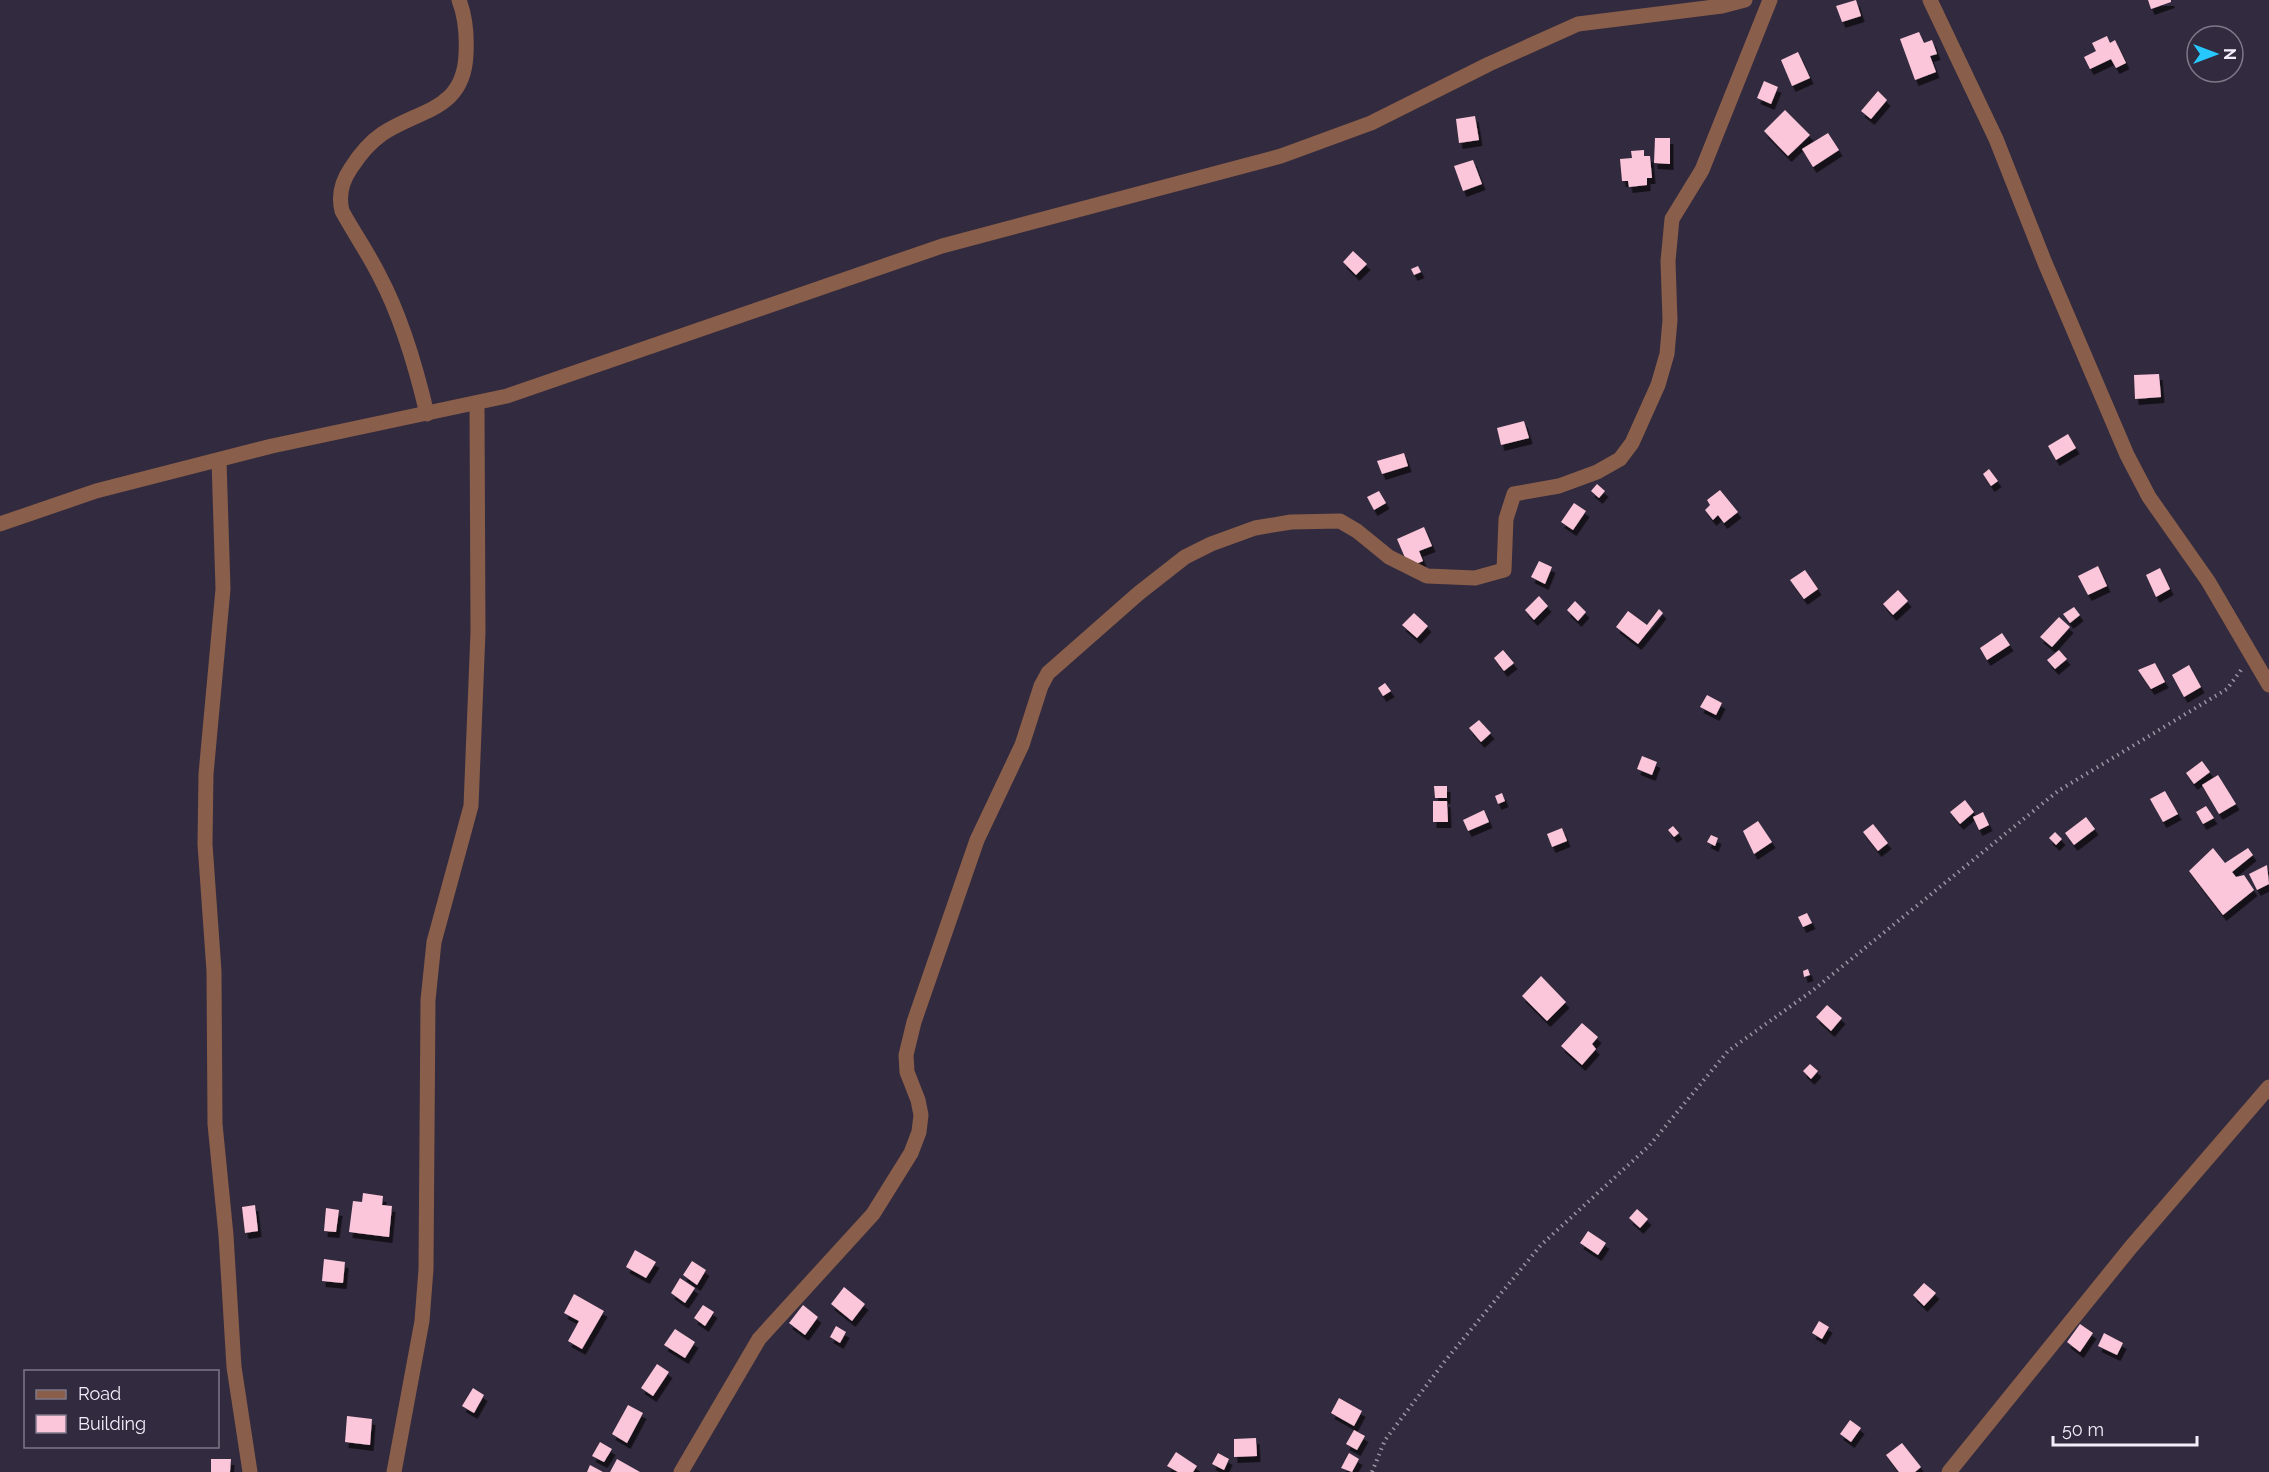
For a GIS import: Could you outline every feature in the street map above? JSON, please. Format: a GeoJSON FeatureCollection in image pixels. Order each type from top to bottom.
{"type":"FeatureCollection","features":[{"type":"Feature","properties":{"kind":"street"},"geometry":{"type":"LineString","coordinates":[[426,414],[408,345],[394,309],[372,260],[342,212],[340,194],[347,174],[363,150],[383,134],[430,112],[454,94],[460,85],[466,64],[467,41],[466,26],[459,0]]}},
{"type":"Feature","properties":{"kind":"street"},"geometry":{"type":"LineString","coordinates":[[0,524],[96,492],[219,460],[477,404],[545,383],[942,246],[1281,156],[1371,123],[1490,64],[1578,24],[1722,6],[1745,0]]}},
{"type":"Feature","properties":{"kind":"street"},"geometry":{"type":"LineString","coordinates":[[681,1472],[759,1339],[873,1214],[911,1153],[919,1132],[921,1115],[907,1072],[906,1055],[914,1022],[977,840],[1022,745],[1041,686],[1048,673],[1139,593],[1185,557],[1211,544],[1255,528],[1300,521],[1340,521],[1357,531],[1389,557],[1427,576],[1475,578],[1504,570],[1506,563],[1504,529],[1514,494],[1559,486],[1612,464],[1626,453],[1645,417],[1661,375],[1669,343],[1668,261],[1672,219],[1702,170],[1770,0]]}},
{"type":"Feature","properties":{"kind":"street"},"geometry":{"type":"LineString","coordinates":[[1930,0],[1996,139],[2044,263],[2127,455],[2149,497],[2208,581],[2269,685]]}},
{"type":"Feature","properties":{"kind":"street"},"geometry":{"type":"LineString","coordinates":[[394,1472],[423,1310],[426,1269],[428,1000],[434,942],[471,806],[478,632],[477,404]]}},
{"type":"Feature","properties":{"kind":"street"},"geometry":{"type":"LineString","coordinates":[[219,460],[222,599],[206,774],[205,844],[214,971],[215,1124],[226,1234],[234,1367],[250,1472]]}},
{"type":"Feature","properties":{"kind":"street"},"geometry":{"type":"LineString","coordinates":[[1949,1472],[2131,1247],[2269,1087]]}},
{"type":"Feature","properties":{"kind":"path"},"geometry":{"type":"LineString","coordinates":[[1372,1472],[1385,1440],[1445,1361],[1541,1245],[1649,1146],[1728,1051],[1812,991],[2058,791],[2227,689],[2242,668],[2248,646]]}},
{"type":"Feature","properties":{"kind":"building"},"geometry":{"type":"Polygon","coordinates":[[[1856,0],[1861,16],[1842,22],[1836,6],[1856,0]]]}},
{"type":"Feature","properties":{"kind":"building"},"geometry":{"type":"Polygon","coordinates":[[[2148,0],[2171,0],[2171,2],[2151,9],[2148,0]]]}},
{"type":"Feature","properties":{"kind":"building"},"geometry":{"type":"Polygon","coordinates":[[[1919,32],[1924,43],[1932,40],[1937,54],[1930,56],[1936,72],[1915,80],[1900,39],[1919,32]]]}},
{"type":"Feature","properties":{"kind":"building"},"geometry":{"type":"Polygon","coordinates":[[[2107,36],[2110,43],[2115,40],[2126,63],[2116,68],[2111,59],[2090,69],[2084,57],[2096,51],[2092,43],[2107,36]]]}},
{"type":"Feature","properties":{"kind":"building"},"geometry":{"type":"Polygon","coordinates":[[[1798,52],[1810,78],[1792,86],[1781,60],[1798,52]]]}},
{"type":"Feature","properties":{"kind":"building"},"geometry":{"type":"Polygon","coordinates":[[[1764,81],[1778,87],[1771,104],[1757,98],[1764,81]]]}},
{"type":"Feature","properties":{"kind":"building"},"geometry":{"type":"Polygon","coordinates":[[[1878,91],[1887,100],[1871,119],[1861,111],[1878,91]]]}},
{"type":"Feature","properties":{"kind":"building"},"geometry":{"type":"Polygon","coordinates":[[[1785,110],[1810,135],[1788,156],[1764,131],[1785,110]]]}},
{"type":"Feature","properties":{"kind":"building"},"geometry":{"type":"Polygon","coordinates":[[[1475,116],[1479,140],[1459,143],[1456,119],[1475,116]]]}},
{"type":"Feature","properties":{"kind":"building"},"geometry":{"type":"Polygon","coordinates":[[[1828,133],[1839,150],[1813,167],[1802,149],[1828,133]]]}},
{"type":"Feature","properties":{"kind":"building"},"geometry":{"type":"Polygon","coordinates":[[[1655,138],[1670,138],[1670,164],[1654,163],[1655,138]]]}},
{"type":"Feature","properties":{"kind":"building"},"geometry":{"type":"Polygon","coordinates":[[[1644,150],[1644,156],[1650,156],[1652,178],[1647,178],[1647,185],[1629,187],[1628,181],[1622,181],[1620,159],[1632,158],[1631,151],[1644,150]]]}},
{"type":"Feature","properties":{"kind":"building"},"geometry":{"type":"Polygon","coordinates":[[[1473,160],[1482,184],[1463,191],[1454,166],[1473,160]]]}},
{"type":"Feature","properties":{"kind":"building"},"geometry":{"type":"Polygon","coordinates":[[[1353,251],[1367,264],[1356,275],[1343,262],[1353,251]]]}},
{"type":"Feature","properties":{"kind":"building"},"geometry":{"type":"Polygon","coordinates":[[[1418,266],[1421,272],[1414,275],[1411,269],[1418,266]]]}},
{"type":"Feature","properties":{"kind":"building"},"geometry":{"type":"Polygon","coordinates":[[[2159,374],[2161,397],[2135,399],[2134,375],[2159,374]]]}},
{"type":"Feature","properties":{"kind":"building"},"geometry":{"type":"Polygon","coordinates":[[[1524,421],[1529,438],[1501,445],[1497,428],[1524,421]]]}},
{"type":"Feature","properties":{"kind":"building"},"geometry":{"type":"Polygon","coordinates":[[[2068,434],[2076,448],[2056,460],[2048,446],[2068,434]]]}},
{"type":"Feature","properties":{"kind":"building"},"geometry":{"type":"Polygon","coordinates":[[[1404,453],[1408,466],[1382,474],[1377,461],[1404,453]]]}},
{"type":"Feature","properties":{"kind":"building"},"geometry":{"type":"Polygon","coordinates":[[[1989,469],[1998,481],[1991,486],[1983,474],[1989,469]]]}},
{"type":"Feature","properties":{"kind":"building"},"geometry":{"type":"Polygon","coordinates":[[[1597,484],[1605,491],[1599,498],[1591,491],[1597,484]]]}},
{"type":"Feature","properties":{"kind":"building"},"geometry":{"type":"Polygon","coordinates":[[[1720,490],[1738,512],[1724,523],[1718,515],[1713,520],[1705,510],[1710,505],[1707,500],[1720,490]]]}},
{"type":"Feature","properties":{"kind":"building"},"geometry":{"type":"Polygon","coordinates":[[[1379,491],[1386,503],[1374,510],[1367,497],[1379,491]]]}},
{"type":"Feature","properties":{"kind":"building"},"geometry":{"type":"Polygon","coordinates":[[[1574,503],[1586,511],[1573,530],[1561,522],[1574,503]]]}},
{"type":"Feature","properties":{"kind":"building"},"geometry":{"type":"Polygon","coordinates":[[[1424,527],[1432,546],[1419,551],[1423,561],[1409,567],[1397,539],[1424,527]]]}},
{"type":"Feature","properties":{"kind":"building"},"geometry":{"type":"Polygon","coordinates":[[[1539,561],[1552,567],[1545,584],[1531,577],[1539,561]]]}},
{"type":"Feature","properties":{"kind":"building"},"geometry":{"type":"Polygon","coordinates":[[[2098,566],[2107,586],[2088,595],[2078,576],[2098,566]]]}},
{"type":"Feature","properties":{"kind":"building"},"geometry":{"type":"Polygon","coordinates":[[[2160,568],[2170,589],[2156,597],[2146,575],[2160,568]]]}},
{"type":"Feature","properties":{"kind":"building"},"geometry":{"type":"Polygon","coordinates":[[[1805,570],[1818,589],[1804,599],[1790,580],[1805,570]]]}},
{"type":"Feature","properties":{"kind":"building"},"geometry":{"type":"Polygon","coordinates":[[[1898,590],[1908,601],[1893,615],[1883,604],[1898,590]]]}},
{"type":"Feature","properties":{"kind":"building"},"geometry":{"type":"Polygon","coordinates":[[[1539,596],[1548,606],[1534,620],[1525,610],[1539,596]]]}},
{"type":"Feature","properties":{"kind":"building"},"geometry":{"type":"Polygon","coordinates":[[[1575,601],[1586,612],[1578,621],[1567,610],[1575,601]]]}},
{"type":"Feature","properties":{"kind":"building"},"geometry":{"type":"Polygon","coordinates":[[[2074,607],[2080,615],[2070,623],[2063,614],[2074,607]]]}},
{"type":"Feature","properties":{"kind":"building"},"geometry":{"type":"Polygon","coordinates":[[[1659,609],[1663,613],[1638,644],[1616,627],[1628,611],[1647,625],[1659,609]]]}},
{"type":"Feature","properties":{"kind":"building"},"geometry":{"type":"Polygon","coordinates":[[[1414,613],[1428,626],[1417,638],[1402,625],[1414,613]]]}},
{"type":"Feature","properties":{"kind":"building"},"geometry":{"type":"Polygon","coordinates":[[[2059,617],[2070,627],[2052,647],[2040,637],[2059,617]]]}},
{"type":"Feature","properties":{"kind":"building"},"geometry":{"type":"Polygon","coordinates":[[[2002,633],[2010,645],[1987,660],[1980,648],[2002,633]]]}},
{"type":"Feature","properties":{"kind":"building"},"geometry":{"type":"Polygon","coordinates":[[[1503,650],[1514,663],[1504,671],[1494,658],[1503,650]]]}},
{"type":"Feature","properties":{"kind":"building"},"geometry":{"type":"Polygon","coordinates":[[[2059,650],[2067,659],[2055,669],[2047,660],[2059,650]]]}},
{"type":"Feature","properties":{"kind":"building"},"geometry":{"type":"Polygon","coordinates":[[[2155,663],[2165,682],[2151,689],[2138,670],[2155,663]]]}},
{"type":"Feature","properties":{"kind":"building"},"geometry":{"type":"Polygon","coordinates":[[[2189,665],[2201,687],[2184,697],[2172,675],[2189,665]]]}},
{"type":"Feature","properties":{"kind":"building"},"geometry":{"type":"Polygon","coordinates":[[[1385,683],[1391,691],[1383,696],[1378,688],[1385,683]]]}},
{"type":"Feature","properties":{"kind":"building"},"geometry":{"type":"Polygon","coordinates":[[[1707,695],[1722,703],[1716,715],[1700,707],[1707,695]]]}},
{"type":"Feature","properties":{"kind":"building"},"geometry":{"type":"Polygon","coordinates":[[[1479,720],[1491,733],[1481,742],[1469,728],[1479,720]]]}},
{"type":"Feature","properties":{"kind":"building"},"geometry":{"type":"Polygon","coordinates":[[[1642,756],[1657,762],[1652,775],[1637,769],[1642,756]]]}},
{"type":"Feature","properties":{"kind":"building"},"geometry":{"type":"Polygon","coordinates":[[[2202,761],[2210,772],[2194,784],[2186,773],[2202,761]]]}},
{"type":"Feature","properties":{"kind":"building"},"geometry":{"type":"Polygon","coordinates":[[[2218,775],[2236,804],[2219,814],[2202,785],[2218,775]]]}},
{"type":"Feature","properties":{"kind":"building"},"geometry":{"type":"Polygon","coordinates":[[[1434,786],[1447,786],[1447,798],[1435,798],[1434,786]]]}},
{"type":"Feature","properties":{"kind":"building"},"geometry":{"type":"Polygon","coordinates":[[[2165,791],[2178,814],[2163,822],[2150,799],[2165,791]]]}},
{"type":"Feature","properties":{"kind":"building"},"geometry":{"type":"Polygon","coordinates":[[[1502,793],[1505,801],[1498,804],[1495,796],[1502,793]]]}},
{"type":"Feature","properties":{"kind":"building"},"geometry":{"type":"Polygon","coordinates":[[[1965,800],[1974,812],[1960,824],[1950,812],[1965,800]]]}},
{"type":"Feature","properties":{"kind":"building"},"geometry":{"type":"Polygon","coordinates":[[[1433,801],[1447,801],[1448,822],[1433,822],[1433,801]]]}},
{"type":"Feature","properties":{"kind":"building"},"geometry":{"type":"Polygon","coordinates":[[[2206,806],[2214,818],[2203,824],[2196,812],[2206,806]]]}},
{"type":"Feature","properties":{"kind":"building"},"geometry":{"type":"Polygon","coordinates":[[[1484,810],[1489,822],[1468,831],[1463,820],[1484,810]]]}},
{"type":"Feature","properties":{"kind":"building"},"geometry":{"type":"Polygon","coordinates":[[[1983,812],[1989,825],[1979,830],[1973,817],[1983,812]]]}},
{"type":"Feature","properties":{"kind":"building"},"geometry":{"type":"Polygon","coordinates":[[[2086,817],[2095,829],[2074,845],[2065,833],[2086,817]]]}},
{"type":"Feature","properties":{"kind":"building"},"geometry":{"type":"Polygon","coordinates":[[[1758,821],[1772,842],[1754,854],[1743,831],[1758,821]]]}},
{"type":"Feature","properties":{"kind":"building"},"geometry":{"type":"Polygon","coordinates":[[[1873,824],[1888,843],[1878,851],[1863,832],[1873,824]]]}},
{"type":"Feature","properties":{"kind":"building"},"geometry":{"type":"Polygon","coordinates":[[[1673,826],[1679,833],[1674,837],[1668,830],[1673,826]]]}},
{"type":"Feature","properties":{"kind":"building"},"geometry":{"type":"Polygon","coordinates":[[[1562,828],[1567,841],[1552,847],[1547,834],[1562,828]]]}},
{"type":"Feature","properties":{"kind":"building"},"geometry":{"type":"Polygon","coordinates":[[[2055,832],[2062,839],[2056,845],[2049,838],[2055,832]]]}},
{"type":"Feature","properties":{"kind":"building"},"geometry":{"type":"Polygon","coordinates":[[[1711,835],[1718,838],[1715,846],[1707,842],[1711,835]]]}},
{"type":"Feature","properties":{"kind":"building"},"geometry":{"type":"Polygon","coordinates":[[[2213,848],[2225,863],[2248,848],[2253,855],[2232,872],[2236,877],[2244,875],[2254,890],[2223,915],[2189,871],[2213,848]]]}},
{"type":"Feature","properties":{"kind":"building"},"geometry":{"type":"Polygon","coordinates":[[[2267,865],[2269,884],[2257,890],[2249,874],[2267,865]]]}},
{"type":"Feature","properties":{"kind":"building"},"geometry":{"type":"Polygon","coordinates":[[[1807,913],[1812,923],[1803,927],[1798,917],[1807,913]]]}},
{"type":"Feature","properties":{"kind":"building"},"geometry":{"type":"Polygon","coordinates":[[[1808,969],[1810,975],[1804,977],[1803,971],[1808,969]]]}},
{"type":"Feature","properties":{"kind":"building"},"geometry":{"type":"Polygon","coordinates":[[[1541,976],[1566,1002],[1547,1021],[1522,996],[1541,976]]]}},
{"type":"Feature","properties":{"kind":"building"},"geometry":{"type":"Polygon","coordinates":[[[1827,1005],[1842,1018],[1831,1031],[1816,1017],[1827,1005]]]}},
{"type":"Feature","properties":{"kind":"building"},"geometry":{"type":"Polygon","coordinates":[[[1582,1023],[1598,1037],[1592,1044],[1596,1049],[1582,1065],[1561,1046],[1582,1023]]]}},
{"type":"Feature","properties":{"kind":"building"},"geometry":{"type":"Polygon","coordinates":[[[1810,1064],[1818,1071],[1811,1079],[1803,1071],[1810,1064]]]}},
{"type":"Feature","properties":{"kind":"building"},"geometry":{"type":"Polygon","coordinates":[[[363,1193],[383,1196],[382,1205],[392,1206],[389,1237],[349,1232],[353,1201],[362,1202],[363,1193]]]}},
{"type":"Feature","properties":{"kind":"building"},"geometry":{"type":"Polygon","coordinates":[[[255,1205],[258,1231],[245,1233],[242,1207],[255,1205]]]}},
{"type":"Feature","properties":{"kind":"building"},"geometry":{"type":"Polygon","coordinates":[[[326,1208],[339,1210],[336,1232],[324,1231],[326,1208]]]}},
{"type":"Feature","properties":{"kind":"building"},"geometry":{"type":"Polygon","coordinates":[[[1637,1209],[1648,1219],[1640,1228],[1629,1218],[1637,1209]]]}},
{"type":"Feature","properties":{"kind":"building"},"geometry":{"type":"Polygon","coordinates":[[[1588,1231],[1606,1243],[1598,1255],[1580,1243],[1588,1231]]]}},
{"type":"Feature","properties":{"kind":"building"},"geometry":{"type":"Polygon","coordinates":[[[635,1250],[656,1262],[646,1278],[626,1267],[635,1250]]]}},
{"type":"Feature","properties":{"kind":"building"},"geometry":{"type":"Polygon","coordinates":[[[324,1259],[345,1262],[343,1283],[322,1281],[324,1259]]]}},
{"type":"Feature","properties":{"kind":"building"},"geometry":{"type":"Polygon","coordinates":[[[692,1261],[706,1270],[697,1285],[683,1275],[692,1261]]]}},
{"type":"Feature","properties":{"kind":"building"},"geometry":{"type":"Polygon","coordinates":[[[680,1278],[695,1288],[685,1303],[671,1293],[680,1278]]]}},
{"type":"Feature","properties":{"kind":"building"},"geometry":{"type":"Polygon","coordinates":[[[1924,1283],[1936,1293],[1924,1306],[1913,1295],[1924,1283]]]}},
{"type":"Feature","properties":{"kind":"building"},"geometry":{"type":"Polygon","coordinates":[[[844,1287],[865,1304],[852,1321],[831,1304],[844,1287]]]}},
{"type":"Feature","properties":{"kind":"building"},"geometry":{"type":"Polygon","coordinates":[[[574,1294],[604,1311],[582,1349],[568,1341],[579,1321],[564,1313],[574,1294]]]}},
{"type":"Feature","properties":{"kind":"building"},"geometry":{"type":"Polygon","coordinates":[[[703,1305],[714,1312],[705,1326],[694,1318],[703,1305]]]}},
{"type":"Feature","properties":{"kind":"building"},"geometry":{"type":"Polygon","coordinates":[[[803,1305],[818,1317],[805,1335],[789,1323],[803,1305]]]}},
{"type":"Feature","properties":{"kind":"building"},"geometry":{"type":"Polygon","coordinates":[[[1819,1321],[1829,1327],[1822,1339],[1812,1333],[1819,1321]]]}},
{"type":"Feature","properties":{"kind":"building"},"geometry":{"type":"Polygon","coordinates":[[[2080,1324],[2093,1333],[2080,1352],[2067,1342],[2080,1324]]]}},
{"type":"Feature","properties":{"kind":"building"},"geometry":{"type":"Polygon","coordinates":[[[836,1326],[846,1332],[840,1343],[830,1337],[836,1326]]]}},
{"type":"Feature","properties":{"kind":"building"},"geometry":{"type":"Polygon","coordinates":[[[675,1329],[695,1342],[685,1358],[664,1345],[675,1329]]]}},
{"type":"Feature","properties":{"kind":"building"},"geometry":{"type":"Polygon","coordinates":[[[2104,1333],[2123,1343],[2117,1355],[2098,1346],[2104,1333]]]}},
{"type":"Feature","properties":{"kind":"building"},"geometry":{"type":"Polygon","coordinates":[[[657,1364],[669,1372],[653,1396],[641,1388],[657,1364]]]}},
{"type":"Feature","properties":{"kind":"building"},"geometry":{"type":"Polygon","coordinates":[[[473,1388],[484,1395],[474,1413],[462,1406],[473,1388]]]}},
{"type":"Feature","properties":{"kind":"building"},"geometry":{"type":"Polygon","coordinates":[[[1339,1398],[1362,1411],[1354,1426],[1331,1413],[1339,1398]]]}},
{"type":"Feature","properties":{"kind":"building"},"geometry":{"type":"Polygon","coordinates":[[[628,1405],[643,1413],[627,1443],[612,1434],[628,1405]]]}},
{"type":"Feature","properties":{"kind":"building"},"geometry":{"type":"Polygon","coordinates":[[[347,1416],[372,1419],[370,1445],[345,1442],[347,1416]]]}},
{"type":"Feature","properties":{"kind":"building"},"geometry":{"type":"Polygon","coordinates":[[[1850,1420],[1861,1428],[1851,1442],[1840,1434],[1850,1420]]]}},
{"type":"Feature","properties":{"kind":"building"},"geometry":{"type":"Polygon","coordinates":[[[1354,1430],[1365,1436],[1357,1450],[1346,1444],[1354,1430]]]}},
{"type":"Feature","properties":{"kind":"building"},"geometry":{"type":"Polygon","coordinates":[[[1256,1438],[1257,1456],[1234,1457],[1234,1439],[1256,1438]]]}},
{"type":"Feature","properties":{"kind":"building"},"geometry":{"type":"Polygon","coordinates":[[[600,1442],[612,1449],[604,1462],[592,1456],[600,1442]]]}},
{"type":"Feature","properties":{"kind":"building"},"geometry":{"type":"Polygon","coordinates":[[[1902,1443],[1921,1467],[1915,1472],[1899,1472],[1886,1455],[1902,1443]]]}},
{"type":"Feature","properties":{"kind":"building"},"geometry":{"type":"Polygon","coordinates":[[[1176,1452],[1197,1466],[1193,1472],[1178,1472],[1167,1466],[1176,1452]]]}},
{"type":"Feature","properties":{"kind":"building"},"geometry":{"type":"Polygon","coordinates":[[[1218,1453],[1229,1459],[1224,1470],[1212,1464],[1218,1453]]]}},
{"type":"Feature","properties":{"kind":"building"},"geometry":{"type":"Polygon","coordinates":[[[1349,1453],[1359,1459],[1352,1472],[1341,1468],[1349,1453]]]}},
{"type":"Feature","properties":{"kind":"building"},"geometry":{"type":"Polygon","coordinates":[[[211,1459],[231,1459],[230,1472],[211,1472],[211,1459]]]}},
{"type":"Feature","properties":{"kind":"building"},"geometry":{"type":"Polygon","coordinates":[[[617,1459],[640,1472],[610,1472],[617,1459]]]}},
{"type":"Feature","properties":{"kind":"building"},"geometry":{"type":"Polygon","coordinates":[[[590,1465],[603,1472],[587,1472],[590,1465]]]}}]}
